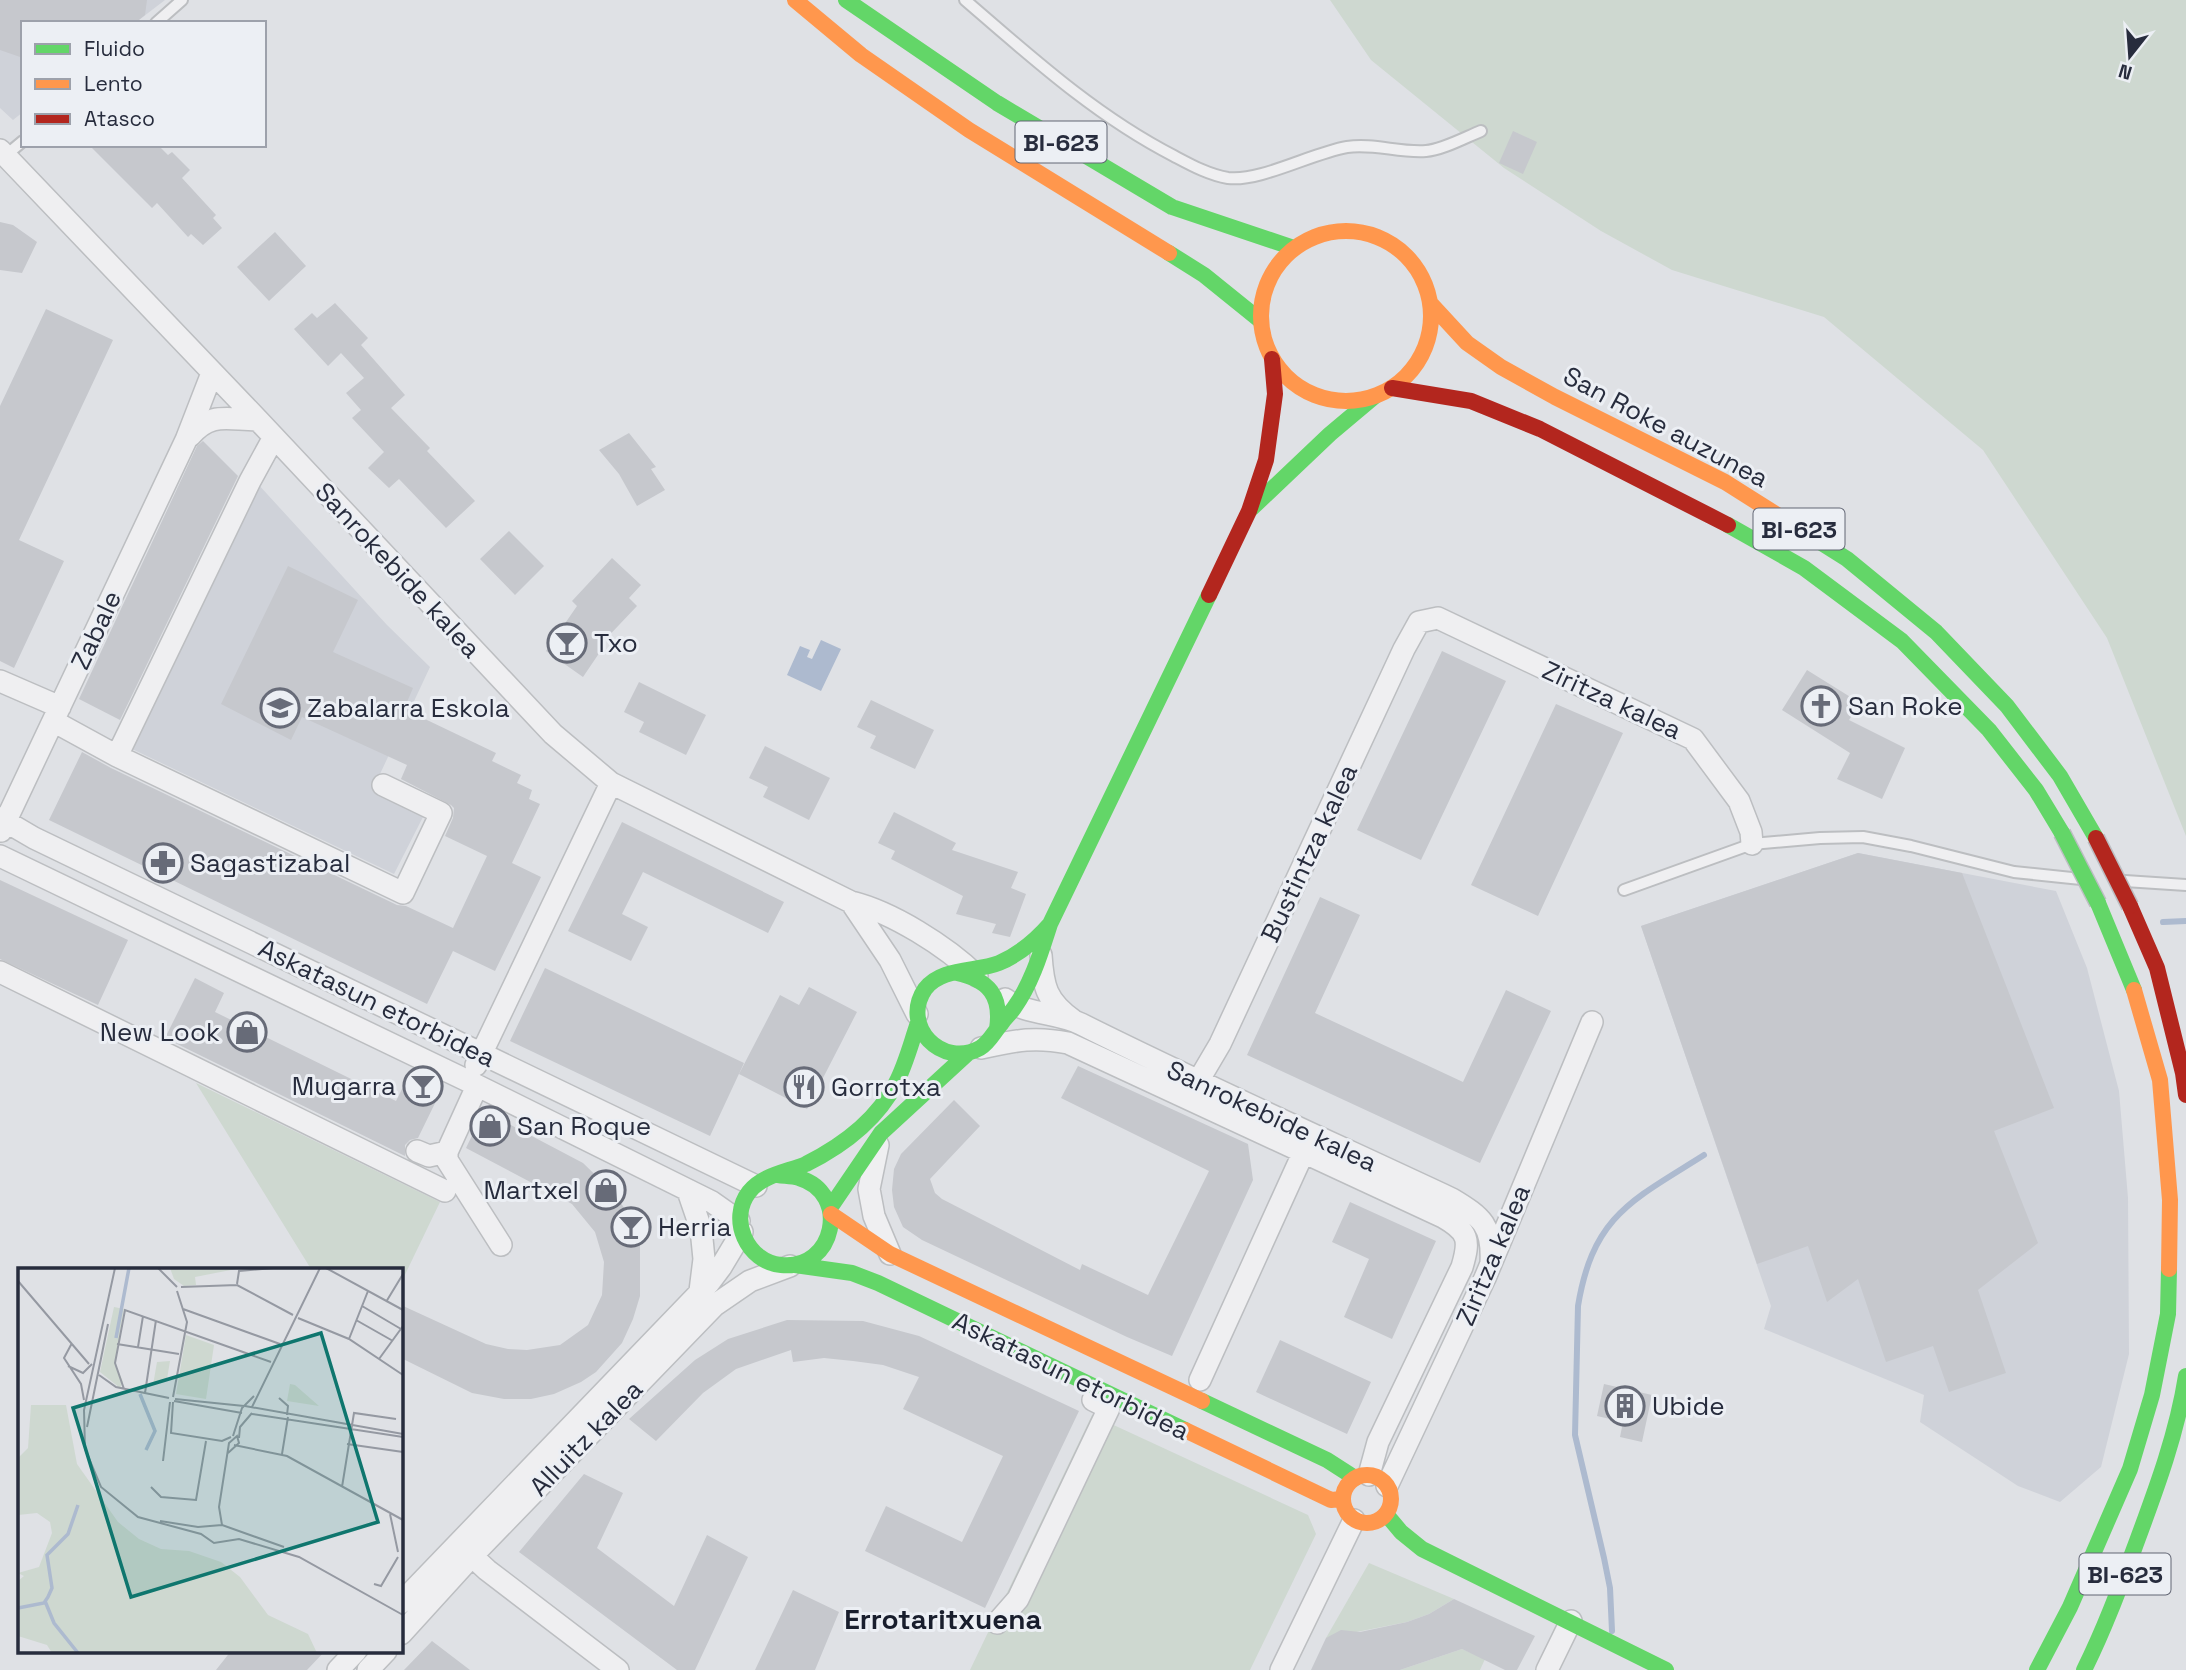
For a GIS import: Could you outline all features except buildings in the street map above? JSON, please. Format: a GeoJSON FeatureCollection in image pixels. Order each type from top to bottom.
{"type":"FeatureCollection","features":[{"type":"Feature","properties":{"kind":"main road","name":"BI-623"},"geometry":{"type":"LineString","coordinates":[[795,0],[861,55],[968,130],[1204,275],[1261,321]]}},
{"type":"Feature","properties":{"kind":"main road","name":"BI-623"},"geometry":{"type":"LineString","coordinates":[[846,0],[997,103],[1172,207],[1294,248]]}},
{"type":"Feature","properties":{"kind":"main road","name":"BI-623"},"geometry":{"type":"LineString","coordinates":[[1350,231],[1379,237],[1403,253],[1422,276],[1431,303],[1430,336],[1416,366],[1392,388],[1374,397],[1345,401],[1316,396],[1291,381],[1272,359],[1264,341],[1261,321],[1264,293],[1275,268],[1294,248],[1321,235],[1350,231]]}},
{"type":"Feature","properties":{"kind":"main road","name":"San Roke auzunea"},"geometry":{"type":"LineString","coordinates":[[1431,303],[1467,343],[1501,366],[1555,397],[1725,482],[1847,559],[1936,632],[2007,706],[2060,776],[2096,838],[2130,906],[2157,968],[2183,1073],[2186,1096]]}},
{"type":"Feature","properties":{"kind":"main road"},"geometry":{"type":"LineString","coordinates":[[831,1211],[844,1185],[881,1133],[990,1040],[1015,1006],[1041,953],[1050,924],[1250,511],[1266,460],[1275,394],[1272,359]]}},
{"type":"Feature","properties":{"kind":"main road","name":"BI-623"},"geometry":{"type":"LineString","coordinates":[[1392,388],[1471,401],[1540,429],[1700,510],[1804,568],[1902,641],[1980,720],[2035,790],[2062,833],[2098,903],[2131,978],[2160,1080],[2170,1200],[2168,1314],[2152,1395],[2130,1469],[2070,1607],[2038,1670]]}},
{"type":"Feature","properties":{"kind":"main road"},"geometry":{"type":"LineString","coordinates":[[1250,511],[1330,434],[1374,397]]}},
{"type":"Feature","properties":{"kind":"main road"},"geometry":{"type":"LineString","coordinates":[[975,978],[989,966],[1016,955],[1036,941],[1050,924]]}},
{"type":"Feature","properties":{"kind":"main road"},"geometry":{"type":"LineString","coordinates":[[778,1175],[805,1178],[825,1196],[831,1211],[831,1228],[827,1241],[808,1261],[792,1266],[776,1265],[753,1252],[740,1226],[742,1206],[756,1186],[778,1175],[806,1164],[835,1146],[855,1133],[883,1105],[897,1082],[917,1018],[919,1001],[925,990],[933,981],[945,975],[975,978],[996,997],[999,1007],[997,1029]]}},
{"type":"Feature","properties":{"kind":"main road"},"geometry":{"type":"LineString","coordinates":[[917,1018],[922,1035],[942,1052],[954,1055],[974,1051]]}},
{"type":"Feature","properties":{"kind":"main road","name":"Askatasun etorbidea"},"geometry":{"type":"LineString","coordinates":[[831,1211],[890,1254],[1362,1476]]}},
{"type":"Feature","properties":{"kind":"main road","name":"Askatasun etorbidea"},"geometry":{"type":"LineString","coordinates":[[792,1266],[852,1273],[878,1283],[1331,1500],[1342,1499]]}},
{"type":"Feature","properties":{"kind":"main road","name":"BI-623"},"geometry":{"type":"LineString","coordinates":[[2084,1670],[2104,1630],[2161,1475],[2182,1401],[2186,1376]]}},
{"type":"Feature","properties":{"kind":"main road"},"geometry":{"type":"LineString","coordinates":[[1362,1476],[1379,1478],[1387,1486],[1391,1497],[1389,1509],[1375,1522],[1360,1523],[1345,1511],[1342,1499],[1346,1486],[1362,1476]]}},
{"type":"Feature","properties":{"kind":"main road"},"geometry":{"type":"LineString","coordinates":[[1386,1514],[1401,1532],[1422,1549],[1666,1670]]}},
{"type":"Feature","properties":{"kind":"main road"},"geometry":{"type":"LineString","coordinates":[[2092,1670],[2104,1630]]}},
{"type":"Feature","properties":{"kind":"street","name":"Sanrokebide kalea"},"geometry":{"type":"LineString","coordinates":[[3,153],[553,734],[611,783],[851,902],[870,907],[922,934],[975,978],[1015,1006],[1074,1021],[1198,1083],[1475,1212],[1486,1225],[1492,1245],[1491,1263]]}},
{"type":"Feature","properties":{"kind":"street","name":"Zabale"},"geometry":{"type":"LineString","coordinates":[[2,824],[186,440],[212,373]]}},
{"type":"Feature","properties":{"kind":"street"},"geometry":{"type":"LineString","coordinates":[[186,440],[200,424],[211,419],[258,420]]}},
{"type":"Feature","properties":{"kind":"street"},"geometry":{"type":"LineString","coordinates":[[117,756],[244,493],[274,437]]}},
{"type":"Feature","properties":{"kind":"street","name":"Ziritza kalea"},"geometry":{"type":"LineString","coordinates":[[1419,622],[1438,618],[1693,739],[1739,800],[1751,832],[1752,844]]}},
{"type":"Feature","properties":{"kind":"street","name":"Bustintza kalea"},"geometry":{"type":"LineString","coordinates":[[1198,1083],[1225,1033],[1419,622]]}},
{"type":"Feature","properties":{"kind":"street"},"geometry":{"type":"LineString","coordinates":[[0,681],[57,714],[117,756],[403,892],[441,813],[383,785]]}},
{"type":"Feature","properties":{"kind":"street"},"geometry":{"type":"LineString","coordinates":[[500,1245],[447,1160],[447,1152],[482,1054],[611,783]]}},
{"type":"Feature","properties":{"kind":"street","name":"Askatasun etorbidea"},"geometry":{"type":"LineString","coordinates":[[2,824],[756,1186]]}},
{"type":"Feature","properties":{"kind":"street","name":"Askatasun etorbidea"},"geometry":{"type":"LineString","coordinates":[[0,856],[712,1202],[740,1226]]}},
{"type":"Feature","properties":{"kind":"street"},"geometry":{"type":"LineString","coordinates":[[851,902],[890,960],[917,1018]]}},
{"type":"Feature","properties":{"kind":"street"},"geometry":{"type":"LineString","coordinates":[[1041,953],[1046,990],[1061,1011],[1074,1021]]}},
{"type":"Feature","properties":{"kind":"street"},"geometry":{"type":"LineString","coordinates":[[0,972],[445,1191]]}},
{"type":"Feature","properties":{"kind":"street","name":"Ziritza kalea"},"geometry":{"type":"LineString","coordinates":[[1387,1486],[1491,1263],[1591,1021]]}},
{"type":"Feature","properties":{"kind":"street","name":"Sanrokebide kalea"},"geometry":{"type":"LineString","coordinates":[[974,1051],[1031,1038],[1068,1043],[1443,1217],[1461,1230],[1467,1239],[1467,1250]]}},
{"type":"Feature","properties":{"kind":"street"},"geometry":{"type":"LineString","coordinates":[[881,1133],[869,1189],[874,1216],[890,1254]]}},
{"type":"Feature","properties":{"kind":"street"},"geometry":{"type":"LineString","coordinates":[[418,1151],[429,1156],[447,1152]]}},
{"type":"Feature","properties":{"kind":"street"},"geometry":{"type":"LineString","coordinates":[[1200,1380],[1300,1160]]}},
{"type":"Feature","properties":{"kind":"street"},"geometry":{"type":"LineString","coordinates":[[688,1191],[701,1229],[704,1259],[700,1291]]}},
{"type":"Feature","properties":{"kind":"street","name":"Alluitz kalea"},"geometry":{"type":"LineString","coordinates":[[402,1602],[700,1291],[721,1267],[740,1226]]}},
{"type":"Feature","properties":{"kind":"street","name":"Ziritza kalea"},"geometry":{"type":"LineString","coordinates":[[1362,1476],[1462,1267],[1467,1250]]}},
{"type":"Feature","properties":{"kind":"street","name":"Alluitz kalea"},"geometry":{"type":"LineString","coordinates":[[402,1633],[472,1556],[715,1305],[750,1282],[792,1266]]}},
{"type":"Feature","properties":{"kind":"street","name":"Askatasun etorbidea"},"geometry":{"type":"LineString","coordinates":[[997,1623],[1023,1590],[1109,1408],[1093,1400]]}},
{"type":"Feature","properties":{"kind":"street"},"geometry":{"type":"LineString","coordinates":[[1281,1670],[1354,1520]]}},
{"type":"Feature","properties":{"kind":"street"},"geometry":{"type":"LineString","coordinates":[[472,1556],[618,1670]]}},
{"type":"Feature","properties":{"kind":"street"},"geometry":{"type":"LineString","coordinates":[[1547,1670],[1571,1621]]}},
{"type":"Feature","properties":{"kind":"street"},"geometry":{"type":"LineString","coordinates":[[338,1670],[355,1652]]}},
{"type":"Feature","properties":{"kind":"street"},"geometry":{"type":"LineString","coordinates":[[368,1670],[385,1652]]}},
{"type":"Feature","properties":{"kind":"lane"},"geometry":{"type":"LineString","coordinates":[[158,21],[182,0]]}},
{"type":"Feature","properties":{"kind":"lane"},"geometry":{"type":"LineString","coordinates":[[965,0],[1054,77],[1143,140],[1200,170],[1228,178],[1247,177],[1337,149],[1363,145],[1406,151],[1430,151],[1481,131]]}},
{"type":"Feature","properties":{"kind":"lane"},"geometry":{"type":"LineString","coordinates":[[3,153],[21,142]]}},
{"type":"Feature","properties":{"kind":"lane"},"geometry":{"type":"LineString","coordinates":[[1625,890],[1752,844],[1863,837],[2014,872],[2095,880]]}},
{"type":"Feature","properties":{"kind":"lane"},"geometry":{"type":"LineString","coordinates":[[2108,880],[2186,884]]}},
{"type":"Feature","properties":{"kind":"shaded area"},"geometry":{"type":"Polygon","coordinates":[[[0,0],[165,0],[138,21],[21,21],[21,114],[13,120],[0,108],[0,0]]]}},
{"type":"Feature","properties":{"kind":"shaded area"},"geometry":{"type":"Polygon","coordinates":[[[1330,0],[2186,0],[2186,836],[2107,638],[1983,450],[1824,317],[1672,270],[1601,231],[1504,168],[1371,60],[1330,0]]]}},
{"type":"Feature","properties":{"kind":"shaded area","name":"Zabalarra Eskola"},"geometry":{"type":"Polygon","coordinates":[[[257,483],[387,625],[430,667],[373,789],[425,813],[394,874],[130,748],[257,483]]]}},
{"type":"Feature","properties":{"kind":"shaded area"},"geometry":{"type":"Polygon","coordinates":[[[1858,853],[2056,891],[2087,968],[2119,1091],[2128,1198],[2129,1354],[2101,1467],[2060,1502],[2018,1486],[1920,1422],[1924,1395],[1764,1329],[1771,1306],[1641,926],[1858,853]]]}},
{"type":"Feature","properties":{"kind":"shaded area"},"geometry":{"type":"Polygon","coordinates":[[[196,1083],[440,1202],[402,1281],[402,1268],[310,1268],[196,1083]]]}},
{"type":"Feature","properties":{"kind":"shaded area"},"geometry":{"type":"Polygon","coordinates":[[[1092,1415],[1308,1515],[1316,1534],[1250,1670],[970,1670],[1092,1415]]]}},
{"type":"Feature","properties":{"kind":"shaded area"},"geometry":{"type":"Polygon","coordinates":[[[1369,1563],[1454,1599],[1429,1614],[1407,1622],[1326,1638],[1369,1563]]]}},
{"type":"Feature","properties":{"kind":"shaded area"},"geometry":{"type":"Polygon","coordinates":[[[1462,1649],[1485,1659],[1480,1670],[1400,1670],[1462,1649]]]}},
{"type":"Feature","properties":{"kind":"water"},"geometry":{"type":"Polygon","coordinates":[[[821,640],[841,649],[821,691],[787,675],[800,646],[810,650],[807,657],[812,659],[821,640]]]}},
{"type":"Feature","properties":{"kind":"waterway"},"geometry":{"type":"LineString","coordinates":[[2163,922],[2186,921]]}},
{"type":"Feature","properties":{"kind":"waterway"},"geometry":{"type":"LineString","coordinates":[[1612,1631],[1610,1588],[1575,1435],[1578,1306],[1594,1250],[1620,1213],[1656,1185],[1704,1155]]}},
{"type":"Feature","properties":{"kind":"traffic: fast"},"geometry":{"type":"LineString","coordinates":[[846,0],[997,103],[1172,207],[1294,248]]}},
{"type":"Feature","properties":{"kind":"traffic: fast"},"geometry":{"type":"LineString","coordinates":[[1169,253],[1204,275],[1261,321]]}},
{"type":"Feature","properties":{"kind":"traffic: fast"},"geometry":{"type":"LineString","coordinates":[[1252,508],[1330,434],[1374,397]]}},
{"type":"Feature","properties":{"kind":"traffic: fast"},"geometry":{"type":"LineString","coordinates":[[1728,525],[1804,568],[1902,641],[1989,730],[2036,790],[2062,833]]}},
{"type":"Feature","properties":{"kind":"traffic: fast"},"geometry":{"type":"LineString","coordinates":[[1793,525],[1847,559],[1936,632],[2007,706],[2060,776],[2096,838]]}},
{"type":"Feature","properties":{"kind":"traffic: fast"},"geometry":{"type":"LineString","coordinates":[[1050,924],[1027,946],[999,963],[950,973],[932,982],[925,989],[919,1003],[918,1017],[921,1029],[929,1040],[952,1053],[966,1053],[980,1048],[1020,998],[1035,967],[1050,924],[1209,595]]}},
{"type":"Feature","properties":{"kind":"traffic: fast"},"geometry":{"type":"LineString","coordinates":[[2062,833],[2098,903]]}},
{"type":"Feature","properties":{"kind":"traffic: fast"},"geometry":{"type":"LineString","coordinates":[[2098,903],[2134,990]]}},
{"type":"Feature","properties":{"kind":"traffic: fast"},"geometry":{"type":"LineString","coordinates":[[957,973],[977,980],[991,991],[997,1007],[997,1029]]}},
{"type":"Feature","properties":{"kind":"traffic: fast"},"geometry":{"type":"LineString","coordinates":[[778,1175],[799,1178],[815,1186],[826,1199],[830,1214],[830,1229],[824,1244],[814,1256],[799,1264],[781,1265],[769,1262],[750,1248],[741,1226],[743,1203],[754,1186],[775,1175],[819,1157],[869,1120],[896,1083],[918,1023]]}},
{"type":"Feature","properties":{"kind":"traffic: fast"},"geometry":{"type":"LineString","coordinates":[[830,1208],[881,1133],[967,1054]]}},
{"type":"Feature","properties":{"kind":"traffic: fast"},"geometry":{"type":"LineString","coordinates":[[795,1265],[852,1273],[878,1283],[1185,1430]]}},
{"type":"Feature","properties":{"kind":"traffic: fast"},"geometry":{"type":"LineString","coordinates":[[2037,1670],[2070,1607],[2130,1469],[2152,1395],[2168,1314],[2169,1269]]}},
{"type":"Feature","properties":{"kind":"traffic: fast"},"geometry":{"type":"LineString","coordinates":[[2084,1670],[2112,1606],[2159,1480],[2172,1439],[2186,1376]]}},
{"type":"Feature","properties":{"kind":"traffic: fast"},"geometry":{"type":"LineString","coordinates":[[1202,1401],[1327,1460],[1355,1478]]}},
{"type":"Feature","properties":{"kind":"traffic: fast"},"geometry":{"type":"LineString","coordinates":[[1386,1514],[1401,1532],[1422,1549],[1666,1670]]}},
{"type":"Feature","properties":{"kind":"traffic: slow"},"geometry":{"type":"LineString","coordinates":[[795,0],[861,55],[969,130],[1169,253]]}},
{"type":"Feature","properties":{"kind":"traffic: slow"},"geometry":{"type":"LineString","coordinates":[[1346,231],[1378,238],[1406,256],[1424,284],[1431,316],[1424,348],[1406,376],[1378,394],[1346,401],[1314,394],[1286,376],[1268,348],[1261,316],[1268,284],[1286,256],[1314,238],[1346,231]]}},
{"type":"Feature","properties":{"kind":"traffic: slow"},"geometry":{"type":"LineString","coordinates":[[1431,304],[1467,343],[1501,367],[1725,482],[1793,525]]}},
{"type":"Feature","properties":{"kind":"traffic: slow"},"geometry":{"type":"LineString","coordinates":[[2134,990],[2160,1080],[2170,1200],[2169,1269]]}},
{"type":"Feature","properties":{"kind":"traffic: slow"},"geometry":{"type":"LineString","coordinates":[[831,1214],[890,1254],[1202,1401]]}},
{"type":"Feature","properties":{"kind":"traffic: slow"},"geometry":{"type":"LineString","coordinates":[[1185,1430],[1331,1500],[1342,1499]]}},
{"type":"Feature","properties":{"kind":"traffic: slow"},"geometry":{"type":"LineString","coordinates":[[1367,1475],[1384,1482],[1391,1499],[1384,1516],[1367,1523],[1350,1516],[1343,1499],[1350,1482],[1367,1475]]}},
{"type":"Feature","properties":{"kind":"traffic: jam"},"geometry":{"type":"LineString","coordinates":[[1209,595],[1249,511],[1266,460],[1275,394],[1272,359]]}},
{"type":"Feature","properties":{"kind":"traffic: jam"},"geometry":{"type":"LineString","coordinates":[[1392,388],[1471,401],[1540,429],[1728,525]]}},
{"type":"Feature","properties":{"kind":"traffic: jam"},"geometry":{"type":"LineString","coordinates":[[2096,838],[2130,906]]}},
{"type":"Feature","properties":{"kind":"traffic: jam"},"geometry":{"type":"LineString","coordinates":[[2130,906],[2157,968],[2186,1095]]}},
{"type":"Feature","properties":{"kind":"place","name":"Txo"},"geometry":{"type":"Point","coordinates":[567,643]}},
{"type":"Feature","properties":{"kind":"place","name":"San Roke"},"geometry":{"type":"Point","coordinates":[1821,706]}},
{"type":"Feature","properties":{"kind":"place","name":"Zabalarra Eskola"},"geometry":{"type":"Point","coordinates":[280,708]}},
{"type":"Feature","properties":{"kind":"place","name":"Sagastizabal"},"geometry":{"type":"Point","coordinates":[163,863]}},
{"type":"Feature","properties":{"kind":"place","name":"New Look"},"geometry":{"type":"Point","coordinates":[247,1032]}},
{"type":"Feature","properties":{"kind":"place","name":"Mugarra"},"geometry":{"type":"Point","coordinates":[423,1086]}},
{"type":"Feature","properties":{"kind":"place","name":"Gorrotxa"},"geometry":{"type":"Point","coordinates":[804,1087]}},
{"type":"Feature","properties":{"kind":"place","name":"San Roque"},"geometry":{"type":"Point","coordinates":[490,1126]}},
{"type":"Feature","properties":{"kind":"place","name":"Martxel"},"geometry":{"type":"Point","coordinates":[606,1190]}},
{"type":"Feature","properties":{"kind":"place","name":"Herria"},"geometry":{"type":"Point","coordinates":[631,1227]}},
{"type":"Feature","properties":{"kind":"place","name":"Ubide"},"geometry":{"type":"Point","coordinates":[1625,1406]}},
{"type":"Feature","properties":{"kind":"district","name":"Errotaritxuena"},"geometry":{"type":"Point","coordinates":[943,1619]}}]}
